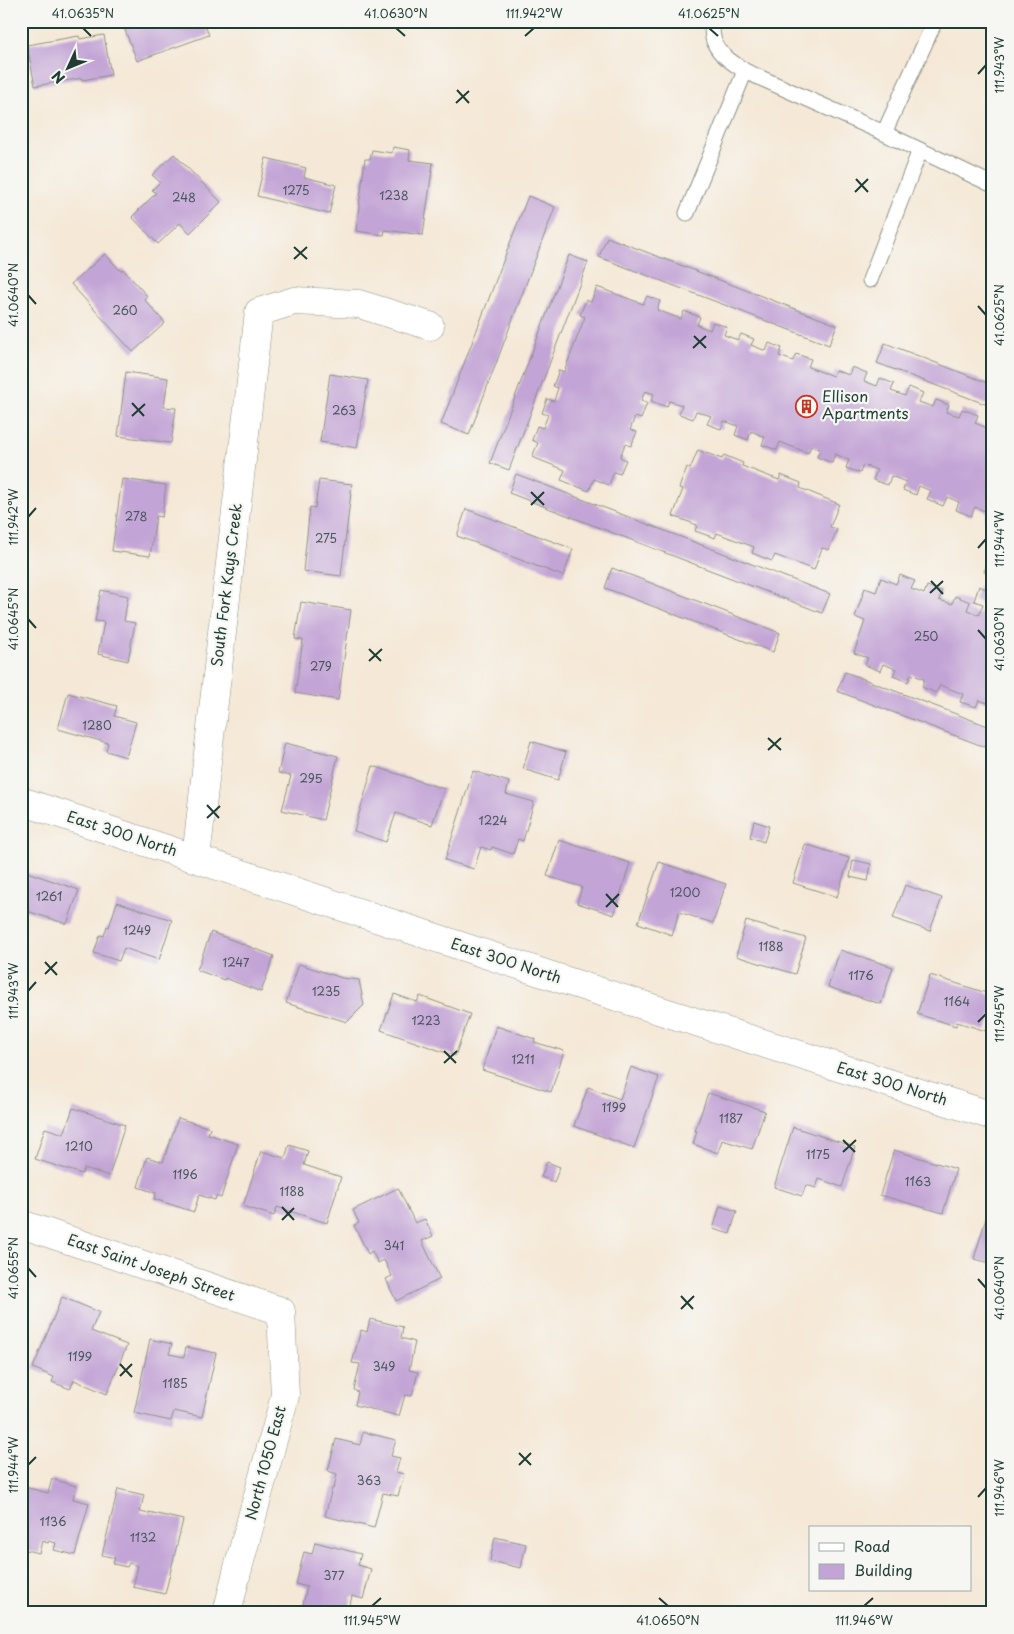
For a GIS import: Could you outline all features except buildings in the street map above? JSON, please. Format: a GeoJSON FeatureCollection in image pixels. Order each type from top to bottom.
{"type":"FeatureCollection","features":[{"type":"Feature","properties":{"kind":"street","name":"South Fork Kays Creek"},"geometry":{"type":"LineString","coordinates":[[196,858],[259,312],[294,301],[359,304],[430,326]]}},
{"type":"Feature","properties":{"kind":"street","name":"East 300 North"},"geometry":{"type":"LineString","coordinates":[[21,801],[572,983],[993,1116]]}},
{"type":"Feature","properties":{"kind":"street","name":"East Saint Joseph Street"},"geometry":{"type":"LineString","coordinates":[[21,1224],[281,1311]]}},
{"type":"Feature","properties":{"kind":"street","name":"North 1050 East"},"geometry":{"type":"LineString","coordinates":[[227,1613],[236,1572],[285,1396],[281,1311]]}},
{"type":"Feature","properties":{"kind":"lane"},"geometry":{"type":"LineString","coordinates":[[713,21],[712,28],[715,47],[725,59],[745,71],[884,133],[993,185]]}},
{"type":"Feature","properties":{"kind":"lane"},"geometry":{"type":"LineString","coordinates":[[884,133],[935,21]]}},
{"type":"Feature","properties":{"kind":"lane"},"geometry":{"type":"LineString","coordinates":[[687,213],[745,71]]}},
{"type":"Feature","properties":{"kind":"lane"},"geometry":{"type":"LineString","coordinates":[[870,280],[920,150]]}},
{"type":"Feature","properties":{"kind":"place","name":"Ellison Apartments"},"geometry":{"type":"Point","coordinates":[806,406]}}]}
